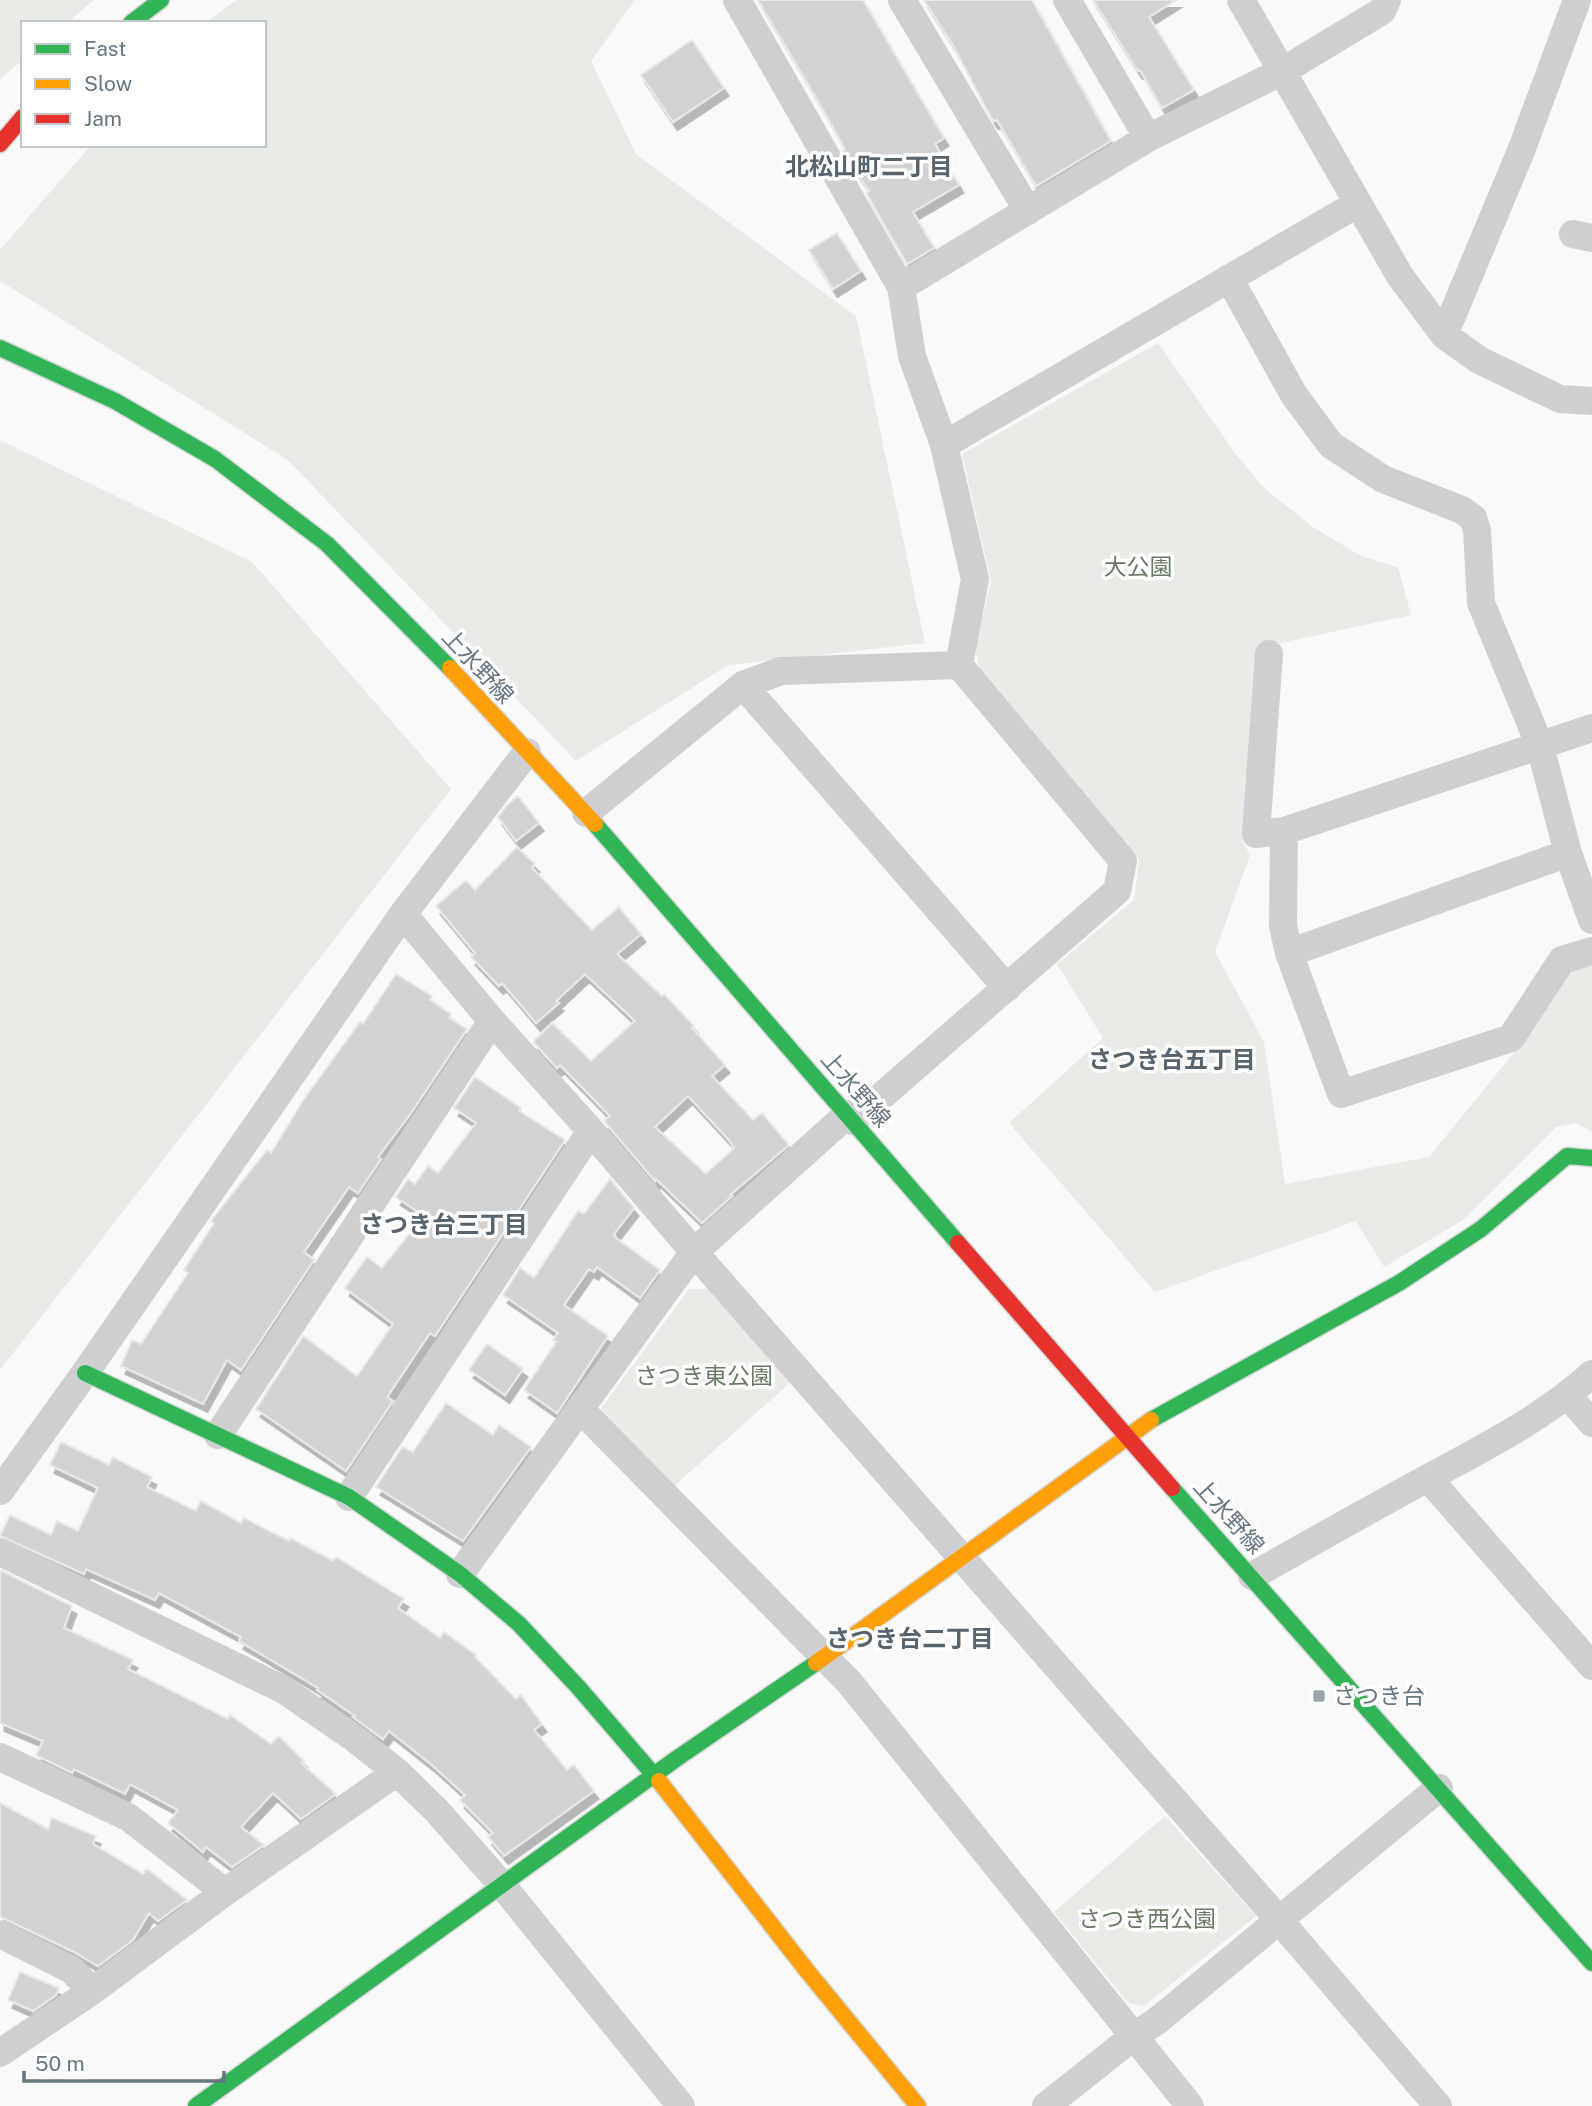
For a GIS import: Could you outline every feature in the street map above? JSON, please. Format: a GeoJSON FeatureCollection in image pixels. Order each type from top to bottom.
{"type":"FeatureCollection","features":[{"type":"Feature","properties":{"kind":"main road"},"geometry":{"type":"LineString","coordinates":[[134,21],[161,0]]}},
{"type":"Feature","properties":{"kind":"main road"},"geometry":{"type":"LineString","coordinates":[[0,144],[21,119]]}},
{"type":"Feature","properties":{"kind":"main road","name":"上水野線"},"geometry":{"type":"LineString","coordinates":[[0,348],[115,401],[215,459],[327,544],[432,649],[586,813],[1126,1436],[1592,1963]]}},
{"type":"Feature","properties":{"kind":"main road"},"geometry":{"type":"LineString","coordinates":[[196,2106],[655,1775],[824,1657],[1126,1436],[1163,1412],[1399,1283],[1481,1229],[1567,1156],[1592,1158]]}},
{"type":"Feature","properties":{"kind":"main road"},"geometry":{"type":"LineString","coordinates":[[85,1373],[349,1497],[460,1574],[519,1624],[655,1775],[808,1972],[918,2106]]}},
{"type":"Feature","properties":{"kind":"street"},"geometry":{"type":"LineString","coordinates":[[737,0],[901,287],[912,356],[944,445],[975,579],[959,665]]}},
{"type":"Feature","properties":{"kind":"street"},"geometry":{"type":"LineString","coordinates":[[902,0],[1028,211]]}},
{"type":"Feature","properties":{"kind":"street"},"geometry":{"type":"LineString","coordinates":[[1067,0],[1148,138]]}},
{"type":"Feature","properties":{"kind":"street"},"geometry":{"type":"LineString","coordinates":[[1241,0],[1400,276],[1444,335],[1479,360],[1560,399],[1592,401]]}},
{"type":"Feature","properties":{"kind":"street"},"geometry":{"type":"LineString","coordinates":[[901,287],[1148,138],[1281,72],[1382,11],[1387,0]]}},
{"type":"Feature","properties":{"kind":"street"},"geometry":{"type":"LineString","coordinates":[[1444,335],[1521,151],[1577,0]]}},
{"type":"Feature","properties":{"kind":"street"},"geometry":{"type":"LineString","coordinates":[[944,445],[1357,204]]}},
{"type":"Feature","properties":{"kind":"street"},"geometry":{"type":"LineString","coordinates":[[1229,278],[1294,395],[1331,445],[1383,479],[1462,510],[1473,518],[1477,530],[1481,603],[1540,747],[1568,853],[1592,920]]}},
{"type":"Feature","properties":{"kind":"street"},"geometry":{"type":"LineString","coordinates":[[1269,654],[1256,834],[1284,831],[1592,728]]}},
{"type":"Feature","properties":{"kind":"street"},"geometry":{"type":"LineString","coordinates":[[586,813],[743,685],[781,671],[959,665]]}},
{"type":"Feature","properties":{"kind":"street"},"geometry":{"type":"LineString","coordinates":[[460,1574],[694,1252],[1007,988],[1117,891],[1123,862],[959,665]]}},
{"type":"Feature","properties":{"kind":"street"},"geometry":{"type":"LineString","coordinates":[[743,685],[1007,988]]}},
{"type":"Feature","properties":{"kind":"street"},"geometry":{"type":"LineString","coordinates":[[0,1490],[85,1373],[404,914],[527,752]]}},
{"type":"Feature","properties":{"kind":"street"},"geometry":{"type":"LineString","coordinates":[[1284,831],[1283,926],[1289,953],[1341,1094],[1511,1038],[1562,960],[1592,951]]}},
{"type":"Feature","properties":{"kind":"street"},"geometry":{"type":"LineString","coordinates":[[1289,953],[1568,853]]}},
{"type":"Feature","properties":{"kind":"street"},"geometry":{"type":"LineString","coordinates":[[404,914],[492,1021],[1279,1920],[1438,2106]]}},
{"type":"Feature","properties":{"kind":"street"},"geometry":{"type":"LineString","coordinates":[[218,1435],[492,1021]]}},
{"type":"Feature","properties":{"kind":"street"},"geometry":{"type":"LineString","coordinates":[[349,1497],[591,1131]]}},
{"type":"Feature","properties":{"kind":"street"},"geometry":{"type":"LineString","coordinates":[[1252,1576],[1512,1434],[1568,1396],[1592,1374]]}},
{"type":"Feature","properties":{"kind":"street"},"geometry":{"type":"LineString","coordinates":[[1568,1396],[1592,1423]]}},
{"type":"Feature","properties":{"kind":"street"},"geometry":{"type":"LineString","coordinates":[[581,1410],[849,1682],[1190,2106]]}},
{"type":"Feature","properties":{"kind":"street"},"geometry":{"type":"LineString","coordinates":[[1428,1478],[1592,1666]]}},
{"type":"Feature","properties":{"kind":"street"},"geometry":{"type":"LineString","coordinates":[[0,1552],[284,1690],[354,1738],[397,1772],[437,1811],[502,1885],[681,2106]]}},
{"type":"Feature","properties":{"kind":"street"},"geometry":{"type":"LineString","coordinates":[[0,1757],[128,1817],[225,1892]]}},
{"type":"Feature","properties":{"kind":"street"},"geometry":{"type":"LineString","coordinates":[[0,2053],[92,1991],[225,1892],[397,1772]]}},
{"type":"Feature","properties":{"kind":"street"},"geometry":{"type":"LineString","coordinates":[[1046,2106],[1157,2021],[1439,1788]]}},
{"type":"Feature","properties":{"kind":"street"},"geometry":{"type":"LineString","coordinates":[[0,1934],[72,1969],[92,1991]]}},
{"type":"Feature","properties":{"kind":"green space"},"geometry":{"type":"Polygon","coordinates":[[[0,0],[94,0],[69,21],[21,21],[21,62],[0,79],[0,0]]]}},
{"type":"Feature","properties":{"kind":"green space"},"geometry":{"type":"Polygon","coordinates":[[[237,0],[635,0],[591,61],[636,154],[856,316],[925,643],[728,665],[576,761],[288,460],[0,281],[0,250],[89,147],[266,147],[266,21],[208,21],[237,0]]]}},
{"type":"Feature","properties":{"kind":"green space","name":"大公園"},"geometry":{"type":"Polygon","coordinates":[[[1158,343],[1235,453],[1263,487],[1314,528],[1363,557],[1398,567],[1411,615],[1261,647],[1242,840],[1250,855],[1215,952],[1264,1042],[1285,1184],[1429,1157],[1516,1050],[1560,978],[1592,959],[1592,1132],[1576,1123],[1556,1127],[1463,1220],[1384,1267],[1356,1221],[1155,1292],[1009,1123],[1103,1038],[1057,964],[1134,900],[1139,859],[980,670],[975,648],[991,581],[962,454],[1158,343]]]}},
{"type":"Feature","properties":{"kind":"green space"},"geometry":{"type":"Polygon","coordinates":[[[0,440],[252,562],[451,789],[0,1370],[0,440]]]}},
{"type":"Feature","properties":{"kind":"green space","name":"さつき東公園"},"geometry":{"type":"Polygon","coordinates":[[[689,1289],[711,1289],[792,1381],[674,1486],[599,1411],[689,1289]]]}},
{"type":"Feature","properties":{"kind":"green space","name":"さつき西公園"},"geometry":{"type":"Polygon","coordinates":[[[1165,1816],[1256,1916],[1144,2006],[1128,2003],[1054,1912],[1165,1816]]]}},
{"type":"Feature","properties":{"kind":"building"},"geometry":{"type":"Polygon","coordinates":[[[758,0],[863,0],[944,138],[935,144],[959,185],[913,212],[934,248],[907,264],[866,193],[869,191],[843,151],[845,149],[821,106],[758,0]]]}},
{"type":"Feature","properties":{"kind":"building"},"geometry":{"type":"Polygon","coordinates":[[[924,0],[1032,0],[1111,141],[1036,186],[997,120],[992,119],[954,47],[924,0]]]}},
{"type":"Feature","properties":{"kind":"building"},"geometry":{"type":"Polygon","coordinates":[[[1093,0],[1176,0],[1149,17],[1194,90],[1162,108],[1093,0]]]}},
{"type":"Feature","properties":{"kind":"building"},"geometry":{"type":"Polygon","coordinates":[[[692,40],[724,88],[673,122],[641,75],[692,40]]]}},
{"type":"Feature","properties":{"kind":"building"},"geometry":{"type":"Polygon","coordinates":[[[837,233],[861,271],[833,289],[809,250],[837,233]]]}},
{"type":"Feature","properties":{"kind":"building"},"geometry":{"type":"Polygon","coordinates":[[[518,796],[539,823],[516,841],[498,817],[518,796]]]}},
{"type":"Feature","properties":{"kind":"building"},"geometry":{"type":"Polygon","coordinates":[[[517,847],[535,864],[532,868],[592,930],[619,907],[641,934],[617,954],[662,996],[664,994],[725,1065],[712,1076],[753,1120],[762,1113],[789,1145],[730,1195],[732,1196],[702,1223],[656,1179],[655,1181],[604,1121],[610,1116],[560,1065],[557,1068],[533,1042],[552,1023],[591,1061],[635,1021],[585,974],[556,1001],[559,1003],[536,1023],[502,983],[499,986],[471,957],[475,953],[436,906],[466,880],[475,890],[517,847]],[[688,1096],[655,1127],[706,1174],[734,1148],[688,1096]]]}},
{"type":"Feature","properties":{"kind":"building"},"geometry":{"type":"Polygon","coordinates":[[[396,974],[432,996],[430,1000],[451,1014],[449,1018],[467,1029],[378,1157],[381,1159],[358,1193],[349,1187],[304,1252],[314,1260],[241,1370],[227,1360],[203,1404],[121,1366],[132,1340],[141,1344],[188,1273],[184,1270],[214,1223],[211,1221],[267,1150],[271,1153],[304,1099],[360,1022],[363,1024],[396,974]]]}},
{"type":"Feature","properties":{"kind":"building"},"geometry":{"type":"Polygon","coordinates":[[[475,1077],[521,1108],[519,1111],[565,1140],[435,1336],[430,1333],[387,1397],[393,1401],[346,1471],[256,1409],[303,1336],[357,1376],[393,1324],[345,1288],[367,1257],[382,1268],[424,1216],[396,1197],[408,1179],[415,1184],[428,1166],[438,1173],[476,1123],[454,1108],[475,1077]]]}},
{"type":"Feature","properties":{"kind":"building"},"geometry":{"type":"Polygon","coordinates":[[[610,1179],[634,1208],[614,1234],[616,1238],[660,1270],[640,1298],[597,1267],[594,1272],[589,1269],[564,1305],[608,1336],[557,1413],[524,1390],[556,1342],[553,1340],[558,1333],[503,1295],[520,1268],[534,1278],[578,1211],[584,1214],[610,1179]]]}},
{"type":"Feature","properties":{"kind":"building"},"geometry":{"type":"Polygon","coordinates":[[[487,1344],[523,1369],[505,1395],[469,1370],[487,1344]]]}},
{"type":"Feature","properties":{"kind":"building"},"geometry":{"type":"Polygon","coordinates":[[[446,1403],[493,1435],[499,1425],[531,1447],[463,1541],[376,1487],[402,1447],[413,1452],[446,1403]]]}},
{"type":"Feature","properties":{"kind":"building"},"geometry":{"type":"Polygon","coordinates":[[[61,1442],[109,1465],[113,1457],[152,1477],[147,1487],[196,1511],[201,1501],[241,1523],[244,1518],[333,1561],[336,1557],[404,1599],[398,1608],[440,1638],[444,1632],[476,1655],[516,1699],[521,1695],[542,1724],[534,1730],[567,1770],[574,1765],[594,1791],[504,1856],[488,1837],[493,1833],[460,1800],[465,1795],[432,1765],[389,1731],[383,1739],[317,1690],[318,1688],[239,1641],[241,1637],[159,1593],[155,1600],[86,1569],[84,1574],[0,1536],[10,1515],[51,1535],[57,1521],[78,1531],[98,1488],[50,1465],[61,1442]]]}},
{"type":"Feature","properties":{"kind":"building"},"geometry":{"type":"Polygon","coordinates":[[[0,1570],[72,1606],[64,1628],[133,1660],[128,1669],[228,1719],[230,1715],[271,1744],[279,1736],[304,1761],[301,1763],[336,1794],[301,1819],[273,1793],[241,1827],[264,1845],[232,1867],[206,1847],[203,1852],[168,1823],[178,1810],[130,1784],[125,1794],[74,1769],[72,1773],[36,1755],[43,1741],[0,1723],[0,1570]]]}},
{"type":"Feature","properties":{"kind":"building"},"geometry":{"type":"Polygon","coordinates":[[[0,1803],[48,1829],[52,1818],[96,1836],[93,1844],[143,1874],[147,1869],[187,1900],[158,1921],[149,1913],[133,1940],[98,1966],[0,1917],[0,1803]]]}},
{"type":"Feature","properties":{"kind":"building"},"geometry":{"type":"Polygon","coordinates":[[[20,1972],[59,1988],[56,1995],[33,2011],[8,2000],[20,1972]]]}},
{"type":"Feature","properties":{"kind":"traffic: fast"},"geometry":{"type":"LineString","coordinates":[[134,21],[161,0]]}},
{"type":"Feature","properties":{"kind":"traffic: fast"},"geometry":{"type":"LineString","coordinates":[[0,348],[115,401],[215,459],[327,544],[450,668]]}},
{"type":"Feature","properties":{"kind":"traffic: fast"},"geometry":{"type":"LineString","coordinates":[[595,824],[958,1243]]}},
{"type":"Feature","properties":{"kind":"traffic: fast"},"geometry":{"type":"LineString","coordinates":[[1151,1420],[1399,1283],[1481,1229],[1567,1156],[1592,1158]]}},
{"type":"Feature","properties":{"kind":"traffic: fast"},"geometry":{"type":"LineString","coordinates":[[85,1373],[349,1497],[460,1574],[519,1624],[579,1688],[659,1781]]}},
{"type":"Feature","properties":{"kind":"traffic: fast"},"geometry":{"type":"LineString","coordinates":[[1172,1488],[1592,1963]]}},
{"type":"Feature","properties":{"kind":"traffic: fast"},"geometry":{"type":"LineString","coordinates":[[196,2106],[676,1759],[816,1663]]}},
{"type":"Feature","properties":{"kind":"traffic: slow"},"geometry":{"type":"LineString","coordinates":[[450,668],[595,824]]}},
{"type":"Feature","properties":{"kind":"traffic: slow"},"geometry":{"type":"LineString","coordinates":[[816,1663],[1151,1420]]}},
{"type":"Feature","properties":{"kind":"traffic: slow"},"geometry":{"type":"LineString","coordinates":[[659,1781],[808,1972],[918,2106]]}},
{"type":"Feature","properties":{"kind":"traffic: jam"},"geometry":{"type":"LineString","coordinates":[[0,144],[21,119]]}},
{"type":"Feature","properties":{"kind":"traffic: jam"},"geometry":{"type":"LineString","coordinates":[[958,1243],[1172,1488]]}},
{"type":"Feature","properties":{"kind":"place","name":"さつき台"},"geometry":{"type":"Point","coordinates":[1319,1696]}},
{"type":"Feature","properties":{"kind":"district","name":"北松山町二丁目"},"geometry":{"type":"Point","coordinates":[869,167]}},
{"type":"Feature","properties":{"kind":"district","name":"さつき台五丁目"},"geometry":{"type":"Point","coordinates":[1172,1060]}},
{"type":"Feature","properties":{"kind":"district","name":"さつき台三丁目"},"geometry":{"type":"Point","coordinates":[444,1225]}},
{"type":"Feature","properties":{"kind":"district","name":"さつき台二丁目"},"geometry":{"type":"Point","coordinates":[910,1639]}}]}
